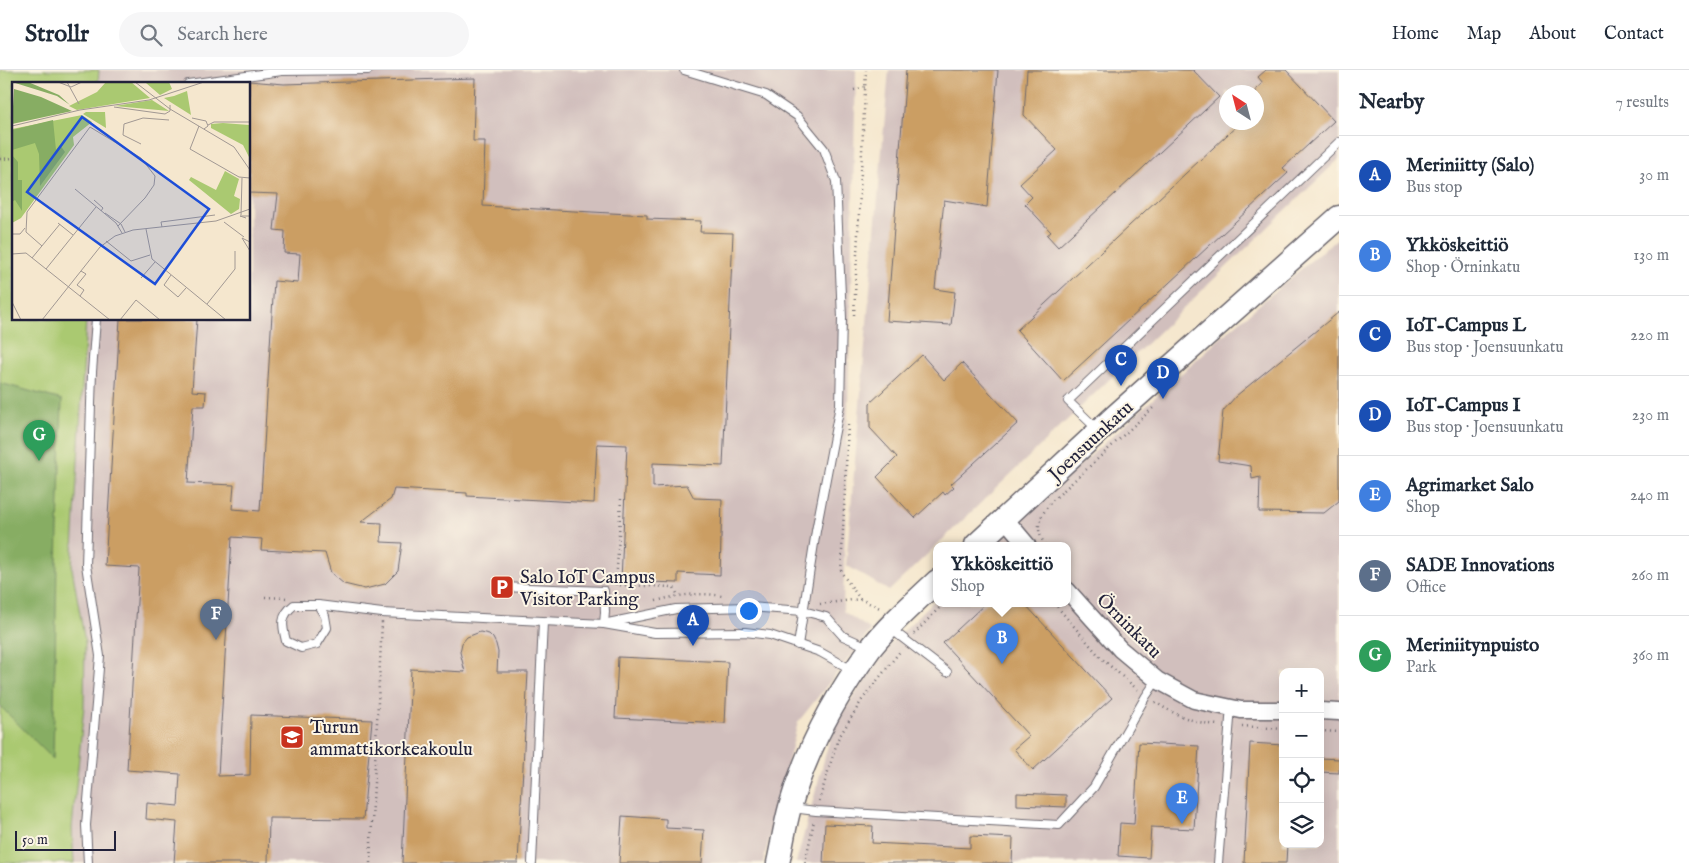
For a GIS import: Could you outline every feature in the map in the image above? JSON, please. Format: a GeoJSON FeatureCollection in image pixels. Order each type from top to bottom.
{"type":"FeatureCollection","features":[{"type":"Feature","properties":{"kind":"street","name":"Joensuunkatu"},"geometry":{"type":"LineString","coordinates":[[979,542],[1099,431],[1334,222]]}},
{"type":"Feature","properties":{"kind":"street"},"geometry":{"type":"LineString","coordinates":[[1005,519],[1024,542]]}},
{"type":"Feature","properties":{"kind":"street"},"geometry":{"type":"LineString","coordinates":[[778,863],[790,808],[802,771],[821,727],[871,648],[933,586]]}},
{"type":"Feature","properties":{"kind":"street","name":"Örninkatu"},"geometry":{"type":"LineString","coordinates":[[1071,594],[1120,649],[1157,680],[1194,700],[1242,710],[1279,710]]}},
{"type":"Feature","properties":{"kind":"street"},"geometry":{"type":"LineString","coordinates":[[1324,711],[1339,712]]}},
{"type":"Feature","properties":{"kind":"lane"},"geometry":{"type":"LineString","coordinates":[[202,82],[282,71],[368,70]]}},
{"type":"Feature","properties":{"kind":"lane"},"geometry":{"type":"LineString","coordinates":[[684,70],[766,95],[797,116],[824,149],[836,181],[842,318],[840,405],[816,531],[798,645]]}},
{"type":"Feature","properties":{"kind":"lane"},"geometry":{"type":"LineString","coordinates":[[1099,431],[1068,401],[1339,142]]}},
{"type":"Feature","properties":{"kind":"lane"},"geometry":{"type":"LineString","coordinates":[[88,863],[86,825],[100,656],[86,565],[92,372],[96,320]]}},
{"type":"Feature","properties":{"kind":"lane"},"geometry":{"type":"LineString","coordinates":[[502,587],[604,591],[604,624]]}},
{"type":"Feature","properties":{"kind":"lane"},"geometry":{"type":"LineString","coordinates":[[318,605],[325,616],[327,628],[317,644],[301,648],[286,641],[282,626],[285,612],[294,605],[318,605],[382,613],[604,624],[656,633],[745,632],[770,635],[820,652],[855,672]]}},
{"type":"Feature","properties":{"kind":"lane"},"geometry":{"type":"LineString","coordinates":[[604,624],[676,608],[750,607],[803,611],[826,617],[843,636],[871,648]]}},
{"type":"Feature","properties":{"kind":"lane"},"geometry":{"type":"LineString","coordinates":[[532,863],[544,622]]}},
{"type":"Feature","properties":{"kind":"lane"},"geometry":{"type":"LineString","coordinates":[[894,623],[907,642],[947,672]]}},
{"type":"Feature","properties":{"kind":"lane"},"geometry":{"type":"LineString","coordinates":[[790,808],[1059,824],[1094,787],[1157,680]]}},
{"type":"Feature","properties":{"kind":"lane"},"geometry":{"type":"LineString","coordinates":[[1218,863],[1231,707]]}},
{"type":"Feature","properties":{"kind":"path"},"geometry":{"type":"LineString","coordinates":[[853,324],[866,70]]}},
{"type":"Feature","properties":{"kind":"path"},"geometry":{"type":"LineString","coordinates":[[854,90],[866,87]]}},
{"type":"Feature","properties":{"kind":"path"},"geometry":{"type":"LineString","coordinates":[[848,423],[841,572],[860,599],[894,623],[920,627]]}},
{"type":"Feature","properties":{"kind":"path"},"geometry":{"type":"LineString","coordinates":[[620,499],[616,585],[674,587],[678,596]]}},
{"type":"Feature","properties":{"kind":"path"},"geometry":{"type":"LineString","coordinates":[[654,602],[678,596],[712,594]]}},
{"type":"Feature","properties":{"kind":"path"},"geometry":{"type":"LineString","coordinates":[[265,596],[294,598]]}},
{"type":"Feature","properties":{"kind":"path"},"geometry":{"type":"LineString","coordinates":[[805,863],[816,811],[838,739],[862,700],[907,642],[940,607]]}},
{"type":"Feature","properties":{"kind":"path"},"geometry":{"type":"LineString","coordinates":[[370,863],[382,613]]}},
{"type":"Feature","properties":{"kind":"path"},"geometry":{"type":"LineString","coordinates":[[1324,731],[1339,732]]}},
{"type":"Feature","properties":{"kind":"shaded area"},"geometry":{"type":"Polygon","coordinates":[[[99,70],[856,70],[843,611],[871,630],[798,722],[763,863],[74,863],[72,828],[84,706],[85,642],[72,568],[86,320],[250,320],[250,82],[98,82],[99,70]]]}},
{"type":"Feature","properties":{"kind":"shaded area"},"geometry":{"type":"Polygon","coordinates":[[[889,70],[1339,70],[1339,159],[940,542],[933,542],[933,549],[889,591],[846,565],[889,70]]]}},
{"type":"Feature","properties":{"kind":"shaded area"},"geometry":{"type":"Polygon","coordinates":[[[1339,237],[1339,863],[796,863],[833,727],[889,645],[933,602],[933,607],[1071,607],[1071,542],[995,542],[1226,333],[1339,237]]]}},
{"type":"Feature","properties":{"kind":"green space"},"geometry":{"type":"Polygon","coordinates":[[[0,70],[99,70],[98,82],[12,82],[12,320],[86,320],[72,568],[85,642],[84,706],[72,828],[74,863],[0,863],[0,70]]]}},
{"type":"Feature","properties":{"kind":"green space"},"geometry":{"type":"Polygon","coordinates":[[[0,383],[62,400],[53,759],[0,706],[0,383]]]}},
{"type":"Feature","properties":{"kind":"building"},"geometry":{"type":"Polygon","coordinates":[[[906,70],[998,70],[987,207],[944,200],[935,289],[955,292],[951,325],[887,321],[906,70]]]}},
{"type":"Feature","properties":{"kind":"building"},"geometry":{"type":"Polygon","coordinates":[[[1027,70],[1193,70],[1219,97],[1058,247],[1047,235],[1051,232],[1025,204],[1032,197],[1020,184],[1057,150],[1024,115],[1027,70]]]}},
{"type":"Feature","properties":{"kind":"building"},"geometry":{"type":"Polygon","coordinates":[[[1266,70],[1286,70],[1334,121],[1283,168],[1288,173],[1063,381],[1017,330],[1232,130],[1264,130],[1264,85],[1261,85],[1263,83],[1258,77],[1266,70]]]}},
{"type":"Feature","properties":{"kind":"building"},"geometry":{"type":"Polygon","coordinates":[[[475,78],[473,141],[485,141],[483,206],[647,215],[647,219],[701,221],[700,232],[733,233],[723,466],[653,463],[653,487],[687,485],[694,498],[722,499],[720,575],[678,573],[678,583],[621,581],[627,445],[597,444],[594,503],[467,496],[467,493],[394,489],[391,499],[361,522],[382,523],[381,542],[402,543],[398,571],[385,584],[365,589],[344,584],[331,573],[325,553],[261,550],[262,539],[232,537],[218,776],[250,775],[251,715],[372,720],[363,819],[269,818],[268,863],[174,863],[177,822],[146,819],[147,803],[178,806],[180,774],[127,770],[139,568],[105,566],[120,320],[197,320],[192,391],[206,392],[205,406],[193,406],[188,483],[234,485],[232,509],[260,511],[274,281],[298,283],[300,254],[284,253],[285,231],[274,230],[278,194],[250,193],[249,81],[284,84],[475,78]]]}},
{"type":"Feature","properties":{"kind":"building"},"geometry":{"type":"Polygon","coordinates":[[[1339,312],[1339,501],[1324,513],[1259,512],[1260,477],[1252,479],[1251,466],[1218,461],[1223,411],[1236,396],[1339,312]]]}},
{"type":"Feature","properties":{"kind":"building"},"geometry":{"type":"Polygon","coordinates":[[[922,355],[944,380],[962,363],[1018,423],[951,484],[954,487],[945,495],[943,492],[915,518],[877,477],[897,457],[870,428],[870,403],[922,355]]]}},
{"type":"Feature","properties":{"kind":"building"},"geometry":{"type":"Polygon","coordinates":[[[982,607],[1028,607],[1112,698],[1033,770],[1014,749],[1029,736],[943,643],[982,607]]]}},
{"type":"Feature","properties":{"kind":"building"},"geometry":{"type":"Polygon","coordinates":[[[480,632],[489,634],[496,644],[498,652],[497,672],[528,672],[518,863],[402,863],[411,669],[465,672],[460,652],[462,643],[467,637],[480,632]]]}},
{"type":"Feature","properties":{"kind":"building"},"geometry":{"type":"Polygon","coordinates":[[[618,657],[728,662],[725,723],[615,718],[618,657]]]}},
{"type":"Feature","properties":{"kind":"building"},"geometry":{"type":"Polygon","coordinates":[[[1139,743],[1199,746],[1194,829],[1151,827],[1149,858],[1118,856],[1120,823],[1134,824],[1139,743]]]}},
{"type":"Feature","properties":{"kind":"building"},"geometry":{"type":"Polygon","coordinates":[[[1250,743],[1279,745],[1279,848],[1287,848],[1286,863],[1244,863],[1250,743]]]}},
{"type":"Feature","properties":{"kind":"building"},"geometry":{"type":"Polygon","coordinates":[[[1324,758],[1339,759],[1339,773],[1324,772],[1324,758]]]}},
{"type":"Feature","properties":{"kind":"building"},"geometry":{"type":"Polygon","coordinates":[[[1017,793],[1066,795],[1066,807],[1017,805],[1017,793]]]}},
{"type":"Feature","properties":{"kind":"building"},"geometry":{"type":"Polygon","coordinates":[[[622,816],[666,819],[666,828],[704,830],[702,863],[619,863],[622,816]]]}},
{"type":"Feature","properties":{"kind":"building"},"geometry":{"type":"Polygon","coordinates":[[[825,824],[873,826],[872,843],[970,848],[970,836],[1013,838],[1012,863],[823,863],[825,824]]]}},
{"type":"Feature","properties":{"kind":"place","name":"IoT-Campus L"},"geometry":{"type":"Point","coordinates":[1121,386]}},
{"type":"Feature","properties":{"kind":"place","name":"IoT-Campus I"},"geometry":{"type":"Point","coordinates":[1163,399]}},
{"type":"Feature","properties":{"kind":"place","name":"Meriniitynpuisto"},"geometry":{"type":"Point","coordinates":[39,461]}},
{"type":"Feature","properties":{"kind":"place","name":"Salo IoT Campus Visitor Parking"},"geometry":{"type":"Point","coordinates":[502,587]}},
{"type":"Feature","properties":{"kind":"place","name":"SADE Innovations"},"geometry":{"type":"Point","coordinates":[216,640]}},
{"type":"Feature","properties":{"kind":"place","name":"Meriniitty (Salo)"},"geometry":{"type":"Point","coordinates":[693,646]}},
{"type":"Feature","properties":{"kind":"place","name":"Ykköskeittiö"},"geometry":{"type":"Point","coordinates":[1002,664]}},
{"type":"Feature","properties":{"kind":"place","name":"Turun ammattikorkeakoulu"},"geometry":{"type":"Point","coordinates":[292,737]}},
{"type":"Feature","properties":{"kind":"place","name":"Agrimarket Salo"},"geometry":{"type":"Point","coordinates":[1182,824]}}]}
